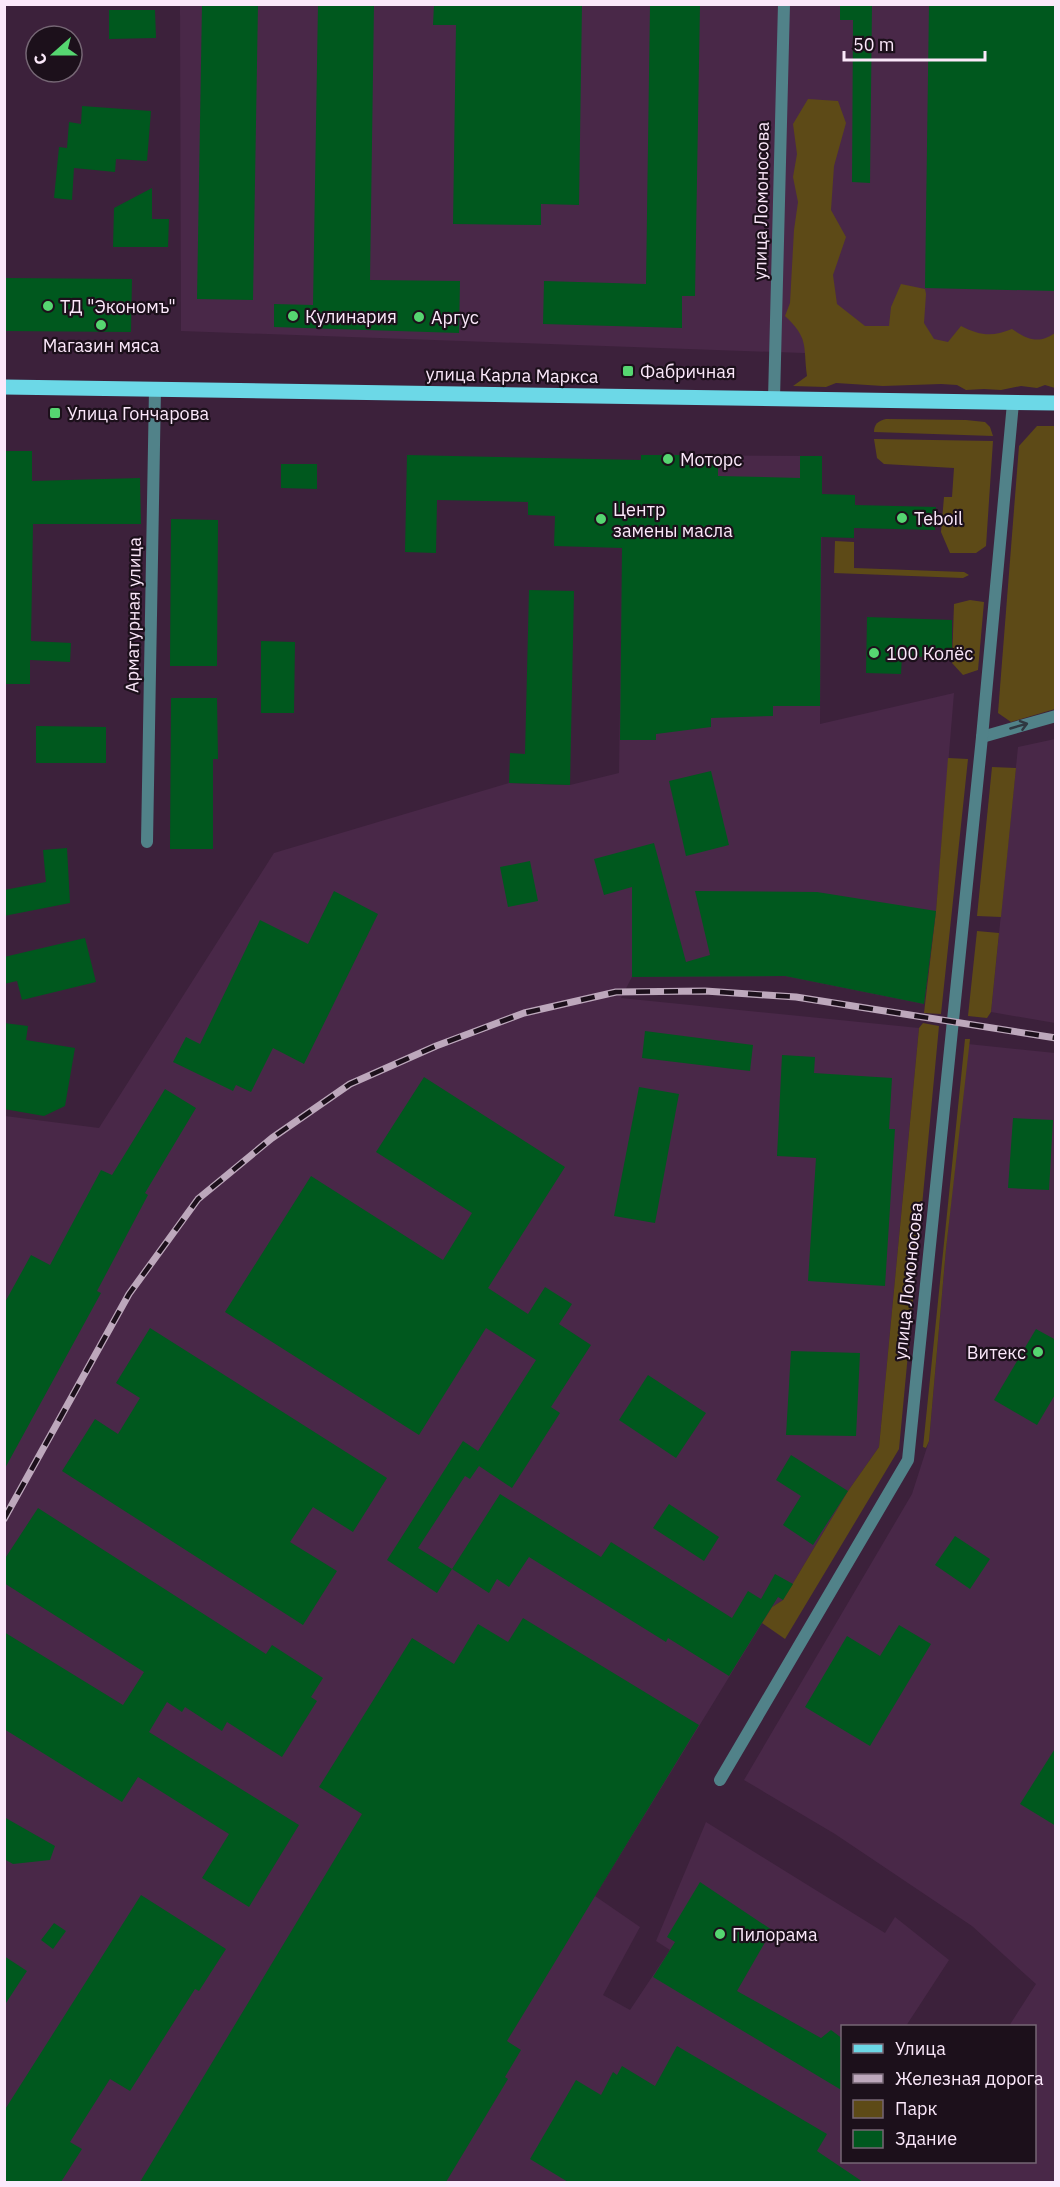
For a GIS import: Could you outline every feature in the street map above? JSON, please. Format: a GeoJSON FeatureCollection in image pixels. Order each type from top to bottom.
{"type":"FeatureCollection","features":[{"type":"Feature","properties":{"kind":"main road","name":"улица Карла Маркса"},"geometry":{"type":"LineString","coordinates":[[4,387],[1056,403]]}},
{"type":"Feature","properties":{"kind":"street","name":"улица Ломоносова"},"geometry":{"type":"LineString","coordinates":[[774,399],[784,4]]}},
{"type":"Feature","properties":{"kind":"street","name":"Арматурная улица"},"geometry":{"type":"LineString","coordinates":[[147,842],[155,389]]}},
{"type":"Feature","properties":{"kind":"street","name":"улица Ломоносова"},"geometry":{"type":"LineString","coordinates":[[720,1779],[908,1461],[982,736],[1013,403]]}},
{"type":"Feature","properties":{"kind":"street"},"geometry":{"type":"LineString","coordinates":[[982,736],[1056,716]]}},
{"type":"Feature","properties":{"kind":"shaded area"},"geometry":{"type":"Polygon","coordinates":[[[180,5],[1055,5],[1055,362],[181,331],[180,5]]]}},
{"type":"Feature","properties":{"kind":"shaded area"},"geometry":{"type":"Polygon","coordinates":[[[641,455],[822,456],[820,724],[954,693],[936,911],[924,1004],[785,976],[632,977],[621,998],[919,1028],[879,1447],[848,1491],[783,1600],[772,1607],[595,1896],[640,1927],[603,1995],[630,2010],[670,1950],[656,1941],[706,1822],[885,1933],[895,1917],[949,1960],[907,2025],[841,2025],[841,2163],[1036,2163],[1036,2025],[1010,2025],[1036,1984],[972,1926],[835,1834],[744,1780],[912,1494],[929,1441],[946,1249],[968,1044],[1055,1053],[1055,2182],[5,2182],[5,1116],[99,1128],[274,853],[509,783],[570,785],[619,773],[622,574],[629,574],[641,550],[641,455]]]}},
{"type":"Feature","properties":{"kind":"shaded area"},"geometry":{"type":"Polygon","coordinates":[[[1055,739],[1055,1023],[991,1012],[1018,747],[1055,739]]]}},
{"type":"Feature","properties":{"kind":"green space"},"geometry":{"type":"Polygon","coordinates":[[[808,99],[838,101],[846,123],[834,166],[831,210],[846,237],[833,275],[837,304],[865,326],[889,326],[891,307],[901,284],[925,289],[924,323],[934,339],[948,342],[961,326],[986,334],[1012,329],[1033,339],[1044,339],[1055,333],[1055,388],[1045,385],[1037,388],[1021,386],[1001,390],[966,390],[957,385],[941,384],[883,386],[836,383],[826,387],[793,386],[807,376],[804,343],[798,331],[785,316],[790,303],[798,202],[793,177],[797,154],[793,124],[808,99]]]}},
{"type":"Feature","properties":{"kind":"green space"},"geometry":{"type":"Polygon","coordinates":[[[886,419],[985,422],[990,427],[993,436],[874,432],[877,423],[886,419]]]}},
{"type":"Feature","properties":{"kind":"green space"},"geometry":{"type":"Polygon","coordinates":[[[1037,426],[1055,426],[1055,709],[1011,722],[998,713],[1019,446],[1037,426]]]}},
{"type":"Feature","properties":{"kind":"green space"},"geometry":{"type":"Polygon","coordinates":[[[874,439],[993,441],[986,546],[976,553],[950,553],[941,532],[944,497],[952,497],[954,468],[884,464],[877,458],[874,439]]]}},
{"type":"Feature","properties":{"kind":"green space"},"geometry":{"type":"Polygon","coordinates":[[[835,541],[854,542],[854,568],[964,572],[969,575],[963,578],[834,573],[835,541]]]}},
{"type":"Feature","properties":{"kind":"green space"},"geometry":{"type":"Polygon","coordinates":[[[970,600],[984,602],[978,670],[963,675],[952,663],[954,604],[970,600]]]}},
{"type":"Feature","properties":{"kind":"green space"},"geometry":{"type":"Polygon","coordinates":[[[948,758],[968,759],[941,1014],[924,1013],[936,911],[948,758]]]}},
{"type":"Feature","properties":{"kind":"green space"},"geometry":{"type":"Polygon","coordinates":[[[992,767],[1016,768],[1001,917],[977,916],[992,767]]]}},
{"type":"Feature","properties":{"kind":"green space"},"geometry":{"type":"Polygon","coordinates":[[[977,931],[999,933],[991,1012],[987,1018],[968,1016],[977,931]]]}},
{"type":"Feature","properties":{"kind":"green space"},"geometry":{"type":"Polygon","coordinates":[[[923,1023],[939,1026],[899,1449],[785,1639],[762,1623],[772,1607],[783,1600],[848,1491],[879,1447],[919,1028],[923,1023]]]}},
{"type":"Feature","properties":{"kind":"green space"},"geometry":{"type":"Polygon","coordinates":[[[965,1039],[970,1039],[946,1249],[929,1441],[926,1448],[923,1447],[965,1039]]]}},
{"type":"Feature","properties":{"kind":"building"},"geometry":{"type":"Polygon","coordinates":[[[202,4],[258,4],[253,300],[197,299],[202,4]]]}},
{"type":"Feature","properties":{"kind":"building"},"geometry":{"type":"Polygon","coordinates":[[[318,4],[374,4],[370,280],[460,281],[459,333],[274,327],[274,304],[313,305],[318,4]]]}},
{"type":"Feature","properties":{"kind":"building"},"geometry":{"type":"Polygon","coordinates":[[[434,4],[582,4],[579,205],[541,204],[541,225],[453,224],[456,25],[433,25],[434,4]]]}},
{"type":"Feature","properties":{"kind":"building"},"geometry":{"type":"Polygon","coordinates":[[[650,4],[700,4],[695,296],[682,296],[682,328],[543,324],[544,281],[646,284],[650,4]]]}},
{"type":"Feature","properties":{"kind":"building"},"geometry":{"type":"Polygon","coordinates":[[[840,4],[872,4],[870,183],[852,182],[853,20],[840,20],[840,4]]]}},
{"type":"Feature","properties":{"kind":"building"},"geometry":{"type":"Polygon","coordinates":[[[929,4],[1056,4],[1056,291],[925,288],[929,4]]]}},
{"type":"Feature","properties":{"kind":"building"},"geometry":{"type":"Polygon","coordinates":[[[109,10],[155,10],[156,38],[109,39],[109,10]]]}},
{"type":"Feature","properties":{"kind":"building"},"geometry":{"type":"Polygon","coordinates":[[[82,106],[151,111],[147,161],[116,159],[115,172],[74,168],[72,200],[54,198],[59,147],[67,148],[69,122],[81,124],[82,106]]]}},
{"type":"Feature","properties":{"kind":"building"},"geometry":{"type":"Polygon","coordinates":[[[152,188],[152,219],[169,219],[168,247],[113,247],[114,208],[152,188]]]}},
{"type":"Feature","properties":{"kind":"building"},"geometry":{"type":"Polygon","coordinates":[[[4,278],[132,279],[131,332],[4,331],[4,278]]]}},
{"type":"Feature","properties":{"kind":"building"},"geometry":{"type":"Polygon","coordinates":[[[4,451],[32,451],[32,481],[140,478],[141,524],[33,524],[31,641],[71,643],[70,662],[30,660],[30,684],[4,684],[4,451]]]}},
{"type":"Feature","properties":{"kind":"building"},"geometry":{"type":"Polygon","coordinates":[[[407,455],[641,460],[641,455],[718,455],[718,476],[800,478],[800,456],[822,456],[822,494],[855,495],[855,505],[936,507],[935,530],[854,528],[854,538],[821,537],[820,706],[773,706],[773,716],[711,718],[711,727],[656,734],[656,740],[620,740],[622,548],[554,546],[555,516],[528,515],[528,502],[437,500],[436,553],[405,552],[407,455]]]}},
{"type":"Feature","properties":{"kind":"building"},"geometry":{"type":"Polygon","coordinates":[[[281,464],[317,464],[317,489],[281,488],[281,464]]]}},
{"type":"Feature","properties":{"kind":"building"},"geometry":{"type":"Polygon","coordinates":[[[171,519],[218,520],[217,666],[170,666],[171,519]]]}},
{"type":"Feature","properties":{"kind":"building"},"geometry":{"type":"Polygon","coordinates":[[[529,590],[574,591],[570,785],[509,783],[510,753],[525,754],[529,590]]]}},
{"type":"Feature","properties":{"kind":"building"},"geometry":{"type":"Polygon","coordinates":[[[867,617],[952,620],[952,658],[902,656],[901,674],[866,673],[867,617]]]}},
{"type":"Feature","properties":{"kind":"building"},"geometry":{"type":"Polygon","coordinates":[[[261,641],[295,642],[294,713],[261,713],[261,641]]]}},
{"type":"Feature","properties":{"kind":"building"},"geometry":{"type":"Polygon","coordinates":[[[171,698],[217,698],[218,759],[213,759],[213,849],[170,849],[171,698]]]}},
{"type":"Feature","properties":{"kind":"building"},"geometry":{"type":"Polygon","coordinates":[[[36,726],[106,727],[106,763],[36,763],[36,726]]]}},
{"type":"Feature","properties":{"kind":"building"},"geometry":{"type":"Polygon","coordinates":[[[711,771],[729,845],[686,856],[669,781],[711,771]]]}},
{"type":"Feature","properties":{"kind":"building"},"geometry":{"type":"Polygon","coordinates":[[[654,843],[686,962],[710,955],[695,891],[817,892],[936,911],[924,1004],[785,976],[632,977],[632,887],[604,895],[594,859],[654,843]]]}},
{"type":"Feature","properties":{"kind":"building"},"geometry":{"type":"Polygon","coordinates":[[[67,848],[70,903],[4,916],[4,890],[46,882],[43,850],[67,848]]]}},
{"type":"Feature","properties":{"kind":"building"},"geometry":{"type":"Polygon","coordinates":[[[530,861],[538,901],[508,907],[500,867],[530,861]]]}},
{"type":"Feature","properties":{"kind":"building"},"geometry":{"type":"Polygon","coordinates":[[[334,891],[378,914],[304,1064],[273,1048],[251,1092],[236,1085],[233,1091],[173,1062],[186,1037],[200,1044],[260,920],[308,944],[334,891]]]}},
{"type":"Feature","properties":{"kind":"building"},"geometry":{"type":"Polygon","coordinates":[[[85,938],[96,982],[22,1000],[17,981],[4,984],[4,957],[85,938]]]}},
{"type":"Feature","properties":{"kind":"building"},"geometry":{"type":"Polygon","coordinates":[[[4,1023],[28,1026],[26,1040],[75,1048],[65,1106],[44,1116],[4,1109],[4,1023]]]}},
{"type":"Feature","properties":{"kind":"building"},"geometry":{"type":"Polygon","coordinates":[[[645,1031],[753,1045],[750,1071],[642,1058],[645,1031]]]}},
{"type":"Feature","properties":{"kind":"building"},"geometry":{"type":"Polygon","coordinates":[[[782,1055],[815,1057],[814,1073],[892,1078],[889,1129],[895,1129],[885,1286],[808,1281],[816,1158],[777,1156],[782,1055]]]}},
{"type":"Feature","properties":{"kind":"building"},"geometry":{"type":"Polygon","coordinates":[[[424,1077],[565,1167],[488,1288],[528,1314],[545,1287],[572,1304],[559,1324],[591,1345],[551,1407],[560,1413],[512,1488],[479,1466],[470,1479],[465,1476],[418,1548],[452,1569],[437,1593],[387,1560],[463,1441],[478,1451],[536,1360],[486,1328],[419,1435],[225,1312],[311,1176],[443,1260],[472,1213],[376,1152],[424,1077]]]}},
{"type":"Feature","properties":{"kind":"building"},"geometry":{"type":"Polygon","coordinates":[[[639,1087],[679,1094],[655,1223],[614,1216],[639,1087]]]}},
{"type":"Feature","properties":{"kind":"building"},"geometry":{"type":"Polygon","coordinates":[[[165,1089],[196,1108],[145,1193],[148,1195],[97,1291],[101,1293],[4,1470],[4,1304],[31,1255],[50,1265],[101,1170],[112,1175],[165,1089]]]}},
{"type":"Feature","properties":{"kind":"building"},"geometry":{"type":"Polygon","coordinates":[[[1013,1118],[1053,1120],[1049,1190],[1008,1188],[1013,1118]]]}},
{"type":"Feature","properties":{"kind":"building"},"geometry":{"type":"Polygon","coordinates":[[[150,1328],[387,1478],[353,1532],[313,1507],[290,1542],[337,1571],[303,1625],[62,1471],[95,1419],[118,1434],[140,1398],[116,1383],[150,1328]]]}},
{"type":"Feature","properties":{"kind":"building"},"geometry":{"type":"Polygon","coordinates":[[[1036,1329],[1056,1340],[1056,1393],[1037,1425],[994,1400],[1036,1329]]]}},
{"type":"Feature","properties":{"kind":"building"},"geometry":{"type":"Polygon","coordinates":[[[791,1351],[860,1353],[856,1436],[786,1435],[791,1351]]]}},
{"type":"Feature","properties":{"kind":"building"},"geometry":{"type":"Polygon","coordinates":[[[648,1375],[706,1413],[676,1458],[619,1420],[648,1375]]]}},
{"type":"Feature","properties":{"kind":"building"},"geometry":{"type":"Polygon","coordinates":[[[791,1455],[848,1491],[813,1545],[783,1525],[801,1496],[776,1480],[791,1455]]]}},
{"type":"Feature","properties":{"kind":"building"},"geometry":{"type":"Polygon","coordinates":[[[500,1494],[601,1557],[611,1542],[732,1618],[748,1591],[761,1599],[775,1574],[793,1584],[783,1600],[778,1597],[729,1676],[668,1638],[666,1642],[529,1557],[509,1587],[497,1579],[489,1593],[452,1569],[500,1494]]]}},
{"type":"Feature","properties":{"kind":"building"},"geometry":{"type":"Polygon","coordinates":[[[669,1504],[719,1537],[704,1561],[653,1528],[669,1504]]]}},
{"type":"Feature","properties":{"kind":"building"},"geometry":{"type":"Polygon","coordinates":[[[38,1508],[266,1654],[272,1645],[323,1678],[311,1697],[317,1701],[282,1757],[227,1722],[222,1731],[185,1707],[182,1712],[167,1702],[149,1732],[299,1825],[249,1907],[202,1878],[229,1834],[138,1777],[122,1802],[4,1729],[4,1632],[123,1705],[144,1672],[4,1583],[4,1560],[38,1508]]]}},
{"type":"Feature","properties":{"kind":"building"},"geometry":{"type":"Polygon","coordinates":[[[955,1536],[990,1559],[970,1589],[935,1565],[955,1536]]]}},
{"type":"Feature","properties":{"kind":"building"},"geometry":{"type":"Polygon","coordinates":[[[523,1618],[699,1725],[507,2041],[521,2050],[505,2077],[508,2079],[446,2182],[140,2182],[362,1814],[319,1787],[412,1638],[454,1664],[478,1624],[508,1642],[523,1618]]]}},
{"type":"Feature","properties":{"kind":"building"},"geometry":{"type":"Polygon","coordinates":[[[899,1625],[931,1644],[870,1746],[805,1707],[847,1636],[880,1656],[899,1625]]]}},
{"type":"Feature","properties":{"kind":"building"},"geometry":{"type":"Polygon","coordinates":[[[1056,1747],[1056,1826],[1020,1804],[1056,1747]]]}},
{"type":"Feature","properties":{"kind":"building"},"geometry":{"type":"Polygon","coordinates":[[[4,1817],[55,1846],[50,1860],[13,1864],[4,1859],[4,1817]]]}},
{"type":"Feature","properties":{"kind":"building"},"geometry":{"type":"Polygon","coordinates":[[[700,1882],[772,1930],[737,1991],[821,2038],[831,2030],[841,2038],[841,2090],[653,1977],[675,1942],[667,1937],[700,1882]]]}},
{"type":"Feature","properties":{"kind":"building"},"geometry":{"type":"Polygon","coordinates":[[[141,1895],[226,1949],[199,1991],[195,1989],[130,2091],[110,2079],[70,2142],[82,2149],[61,2182],[4,2182],[4,2111],[141,1895]]]}},
{"type":"Feature","properties":{"kind":"building"},"geometry":{"type":"Polygon","coordinates":[[[54,1923],[66,1931],[53,1949],[41,1940],[54,1923]]]}},
{"type":"Feature","properties":{"kind":"building"},"geometry":{"type":"Polygon","coordinates":[[[4,1956],[27,1971],[4,2006],[4,1956]]]}},
{"type":"Feature","properties":{"kind":"building"},"geometry":{"type":"Polygon","coordinates":[[[677,2046],[827,2134],[817,2151],[863,2182],[568,2182],[530,2159],[576,2080],[601,2095],[613,2072],[617,2075],[622,2066],[655,2086],[677,2046]]]}},
{"type":"Feature","properties":{"kind":"railway"},"geometry":{"type":"LineString","coordinates":[[4,1519],[129,1294],[198,1199],[272,1138],[350,1084],[436,1046],[524,1013],[616,992],[705,991],[796,997],[1056,1038]]}},
{"type":"Feature","properties":{"kind":"place","name":"ТД \"Экономъ\""},"geometry":{"type":"Point","coordinates":[48,306]}},
{"type":"Feature","properties":{"kind":"place","name":"Кулинария"},"geometry":{"type":"Point","coordinates":[293,316]}},
{"type":"Feature","properties":{"kind":"place","name":"Аргус"},"geometry":{"type":"Point","coordinates":[419,317]}},
{"type":"Feature","properties":{"kind":"place","name":"Магазин мяса"},"geometry":{"type":"Point","coordinates":[101,325]}},
{"type":"Feature","properties":{"kind":"place","name":"Фабричная"},"geometry":{"type":"Point","coordinates":[628,371]}},
{"type":"Feature","properties":{"kind":"place","name":"Улица Гончарова"},"geometry":{"type":"Point","coordinates":[55,413]}},
{"type":"Feature","properties":{"kind":"place","name":"Моторс"},"geometry":{"type":"Point","coordinates":[668,459]}},
{"type":"Feature","properties":{"kind":"place","name":"Teboil"},"geometry":{"type":"Point","coordinates":[902,518]}},
{"type":"Feature","properties":{"kind":"place","name":"Центр замены масла"},"geometry":{"type":"Point","coordinates":[601,519]}},
{"type":"Feature","properties":{"kind":"place","name":"100 Колёс"},"geometry":{"type":"Point","coordinates":[874,653]}},
{"type":"Feature","properties":{"kind":"place","name":"Витекс"},"geometry":{"type":"Point","coordinates":[1038,1352]}},
{"type":"Feature","properties":{"kind":"place","name":"Пилорама"},"geometry":{"type":"Point","coordinates":[720,1934]}}]}
